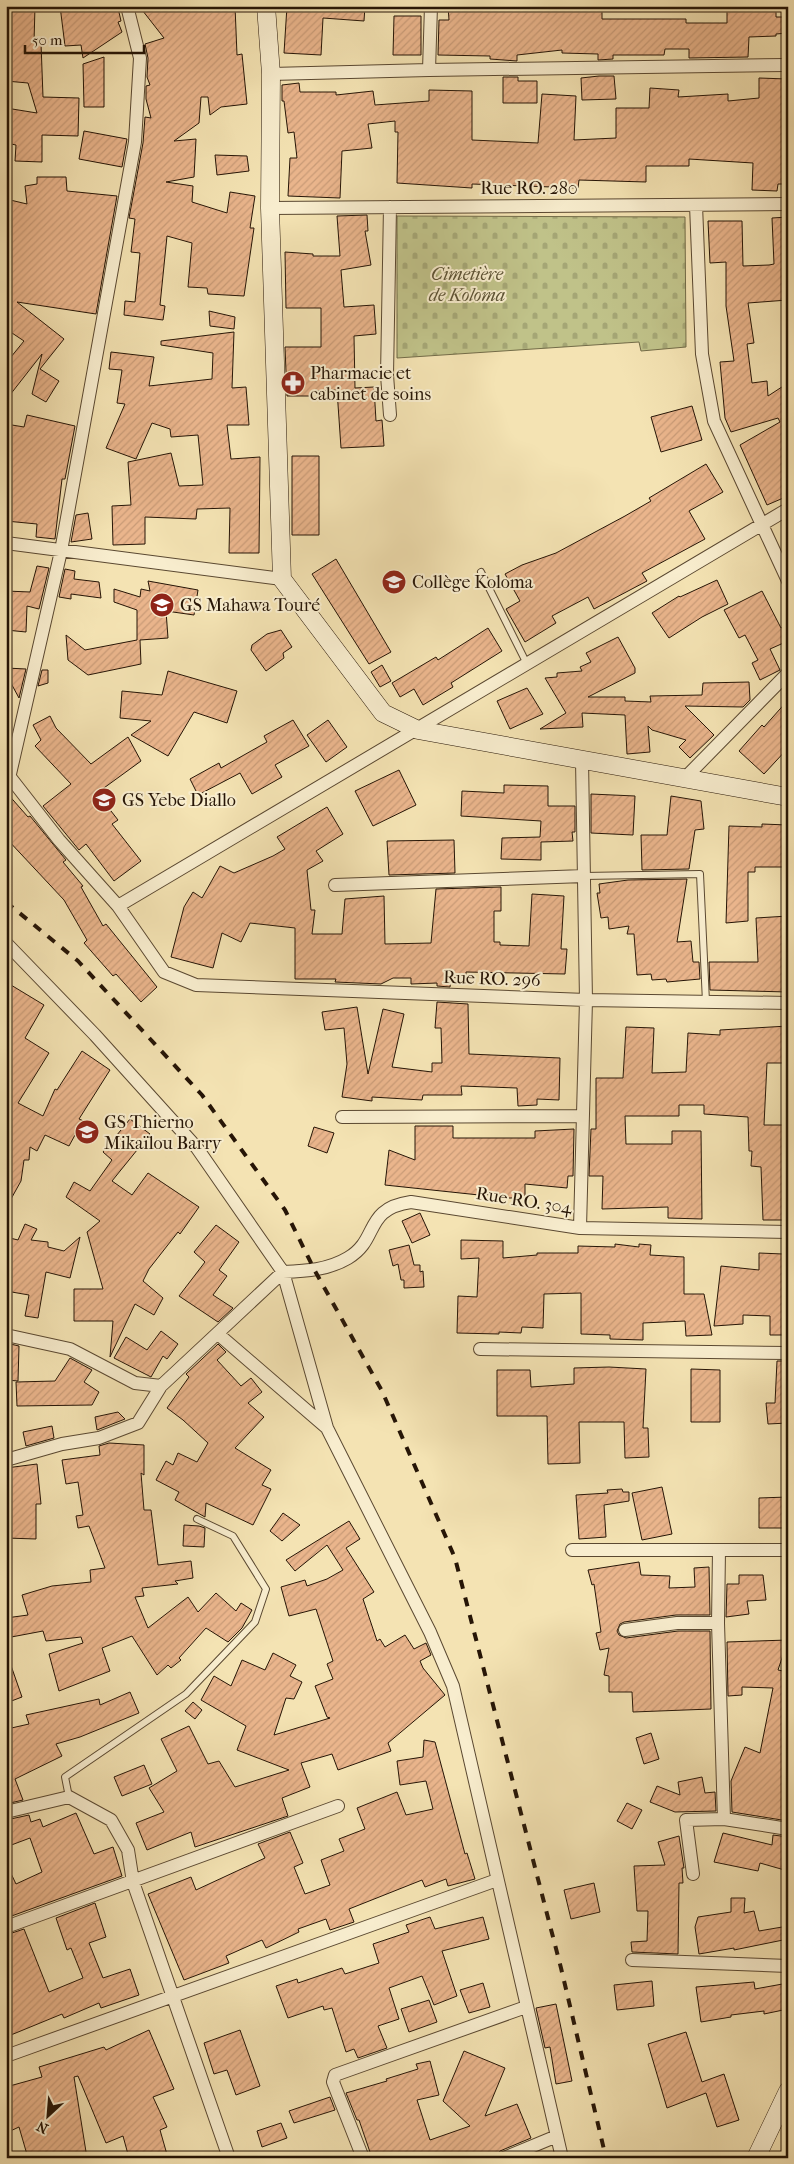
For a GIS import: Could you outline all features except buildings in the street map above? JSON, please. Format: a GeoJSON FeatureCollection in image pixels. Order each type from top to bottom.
{"type":"FeatureCollection","features":[{"type":"Feature","properties":{"kind":"street"},"geometry":{"type":"LineString","coordinates":[[8,773],[61,551],[135,142],[140,58],[127,6]]}},
{"type":"Feature","properties":{"kind":"street"},"geometry":{"type":"LineString","coordinates":[[266,6],[271,74],[270,208],[282,579],[383,713],[418,730],[788,797]]}},
{"type":"Feature","properties":{"kind":"street"},"geometry":{"type":"LineString","coordinates":[[429,70],[431,6]]}},
{"type":"Feature","properties":{"kind":"street"},"geometry":{"type":"LineString","coordinates":[[271,74],[788,65]]}},
{"type":"Feature","properties":{"kind":"street","name":"Rue RO. 280"},"geometry":{"type":"LineString","coordinates":[[270,208],[788,204]]}},
{"type":"Feature","properties":{"kind":"street"},"geometry":{"type":"LineString","coordinates":[[696,205],[702,354],[714,421],[788,581]]}},
{"type":"Feature","properties":{"kind":"street"},"geometry":{"type":"LineString","coordinates":[[390,207],[387,375],[390,415]]}},
{"type":"Feature","properties":{"kind":"street"},"geometry":{"type":"LineString","coordinates":[[118,906],[418,730],[788,509]]}},
{"type":"Feature","properties":{"kind":"street"},"geometry":{"type":"LineString","coordinates":[[6,543],[282,579]]}},
{"type":"Feature","properties":{"kind":"street"},"geometry":{"type":"LineString","coordinates":[[684,778],[788,673]]}},
{"type":"Feature","properties":{"kind":"street"},"geometry":{"type":"LineString","coordinates":[[580,1228],[586,1000],[582,760]]}},
{"type":"Feature","properties":{"kind":"street","name":"Rue RO. 296"},"geometry":{"type":"LineString","coordinates":[[8,773],[59,840],[118,906],[164,972],[196,985],[586,1000],[788,1003]]}},
{"type":"Feature","properties":{"kind":"street"},"geometry":{"type":"LineString","coordinates":[[335,886],[584,876]]}},
{"type":"Feature","properties":{"kind":"street"},"geometry":{"type":"LineString","coordinates":[[6,943],[95,1035],[197,1148],[283,1272],[327,1428],[430,1632],[453,1686],[562,2158]]}},
{"type":"Feature","properties":{"kind":"street"},"geometry":{"type":"LineString","coordinates":[[342,1118],[583,1116]]}},
{"type":"Feature","properties":{"kind":"street","name":"Rue RO. 304"},"geometry":{"type":"LineString","coordinates":[[283,1272],[315,1271],[348,1258],[361,1245],[381,1213],[393,1204],[411,1202],[580,1228],[788,1232]]}},
{"type":"Feature","properties":{"kind":"street"},"geometry":{"type":"LineString","coordinates":[[6,1460],[62,1444],[99,1438],[138,1423],[161,1386],[283,1272]]}},
{"type":"Feature","properties":{"kind":"street"},"geometry":{"type":"LineString","coordinates":[[218,1334],[327,1428]]}},
{"type":"Feature","properties":{"kind":"street"},"geometry":{"type":"LineString","coordinates":[[6,1335],[70,1349],[135,1383],[161,1386]]}},
{"type":"Feature","properties":{"kind":"street"},"geometry":{"type":"LineString","coordinates":[[480,1349],[788,1353]]}},
{"type":"Feature","properties":{"kind":"street"},"geometry":{"type":"LineString","coordinates":[[572,1550],[788,1550]]}},
{"type":"Feature","properties":{"kind":"street"},"geometry":{"type":"LineString","coordinates":[[719,1550],[718,1623],[724,1819]]}},
{"type":"Feature","properties":{"kind":"street"},"geometry":{"type":"LineString","coordinates":[[625,1630],[677,1623],[718,1623]]}},
{"type":"Feature","properties":{"kind":"street"},"geometry":{"type":"LineString","coordinates":[[6,1812],[69,1797],[111,1820],[128,1850],[133,1882],[229,2158]]}},
{"type":"Feature","properties":{"kind":"street"},"geometry":{"type":"LineString","coordinates":[[6,1927],[338,1806]]}},
{"type":"Feature","properties":{"kind":"street"},"geometry":{"type":"LineString","coordinates":[[693,1874],[686,1820],[724,1819],[788,1829]]}},
{"type":"Feature","properties":{"kind":"street"},"geometry":{"type":"LineString","coordinates":[[6,2056],[171,1995],[497,1880]]}},
{"type":"Feature","properties":{"kind":"street"},"geometry":{"type":"LineString","coordinates":[[632,1960],[788,1966]]}},
{"type":"Feature","properties":{"kind":"street"},"geometry":{"type":"LineString","coordinates":[[363,2158],[333,2082],[335,2075],[526,2007]]}},
{"type":"Feature","properties":{"kind":"street"},"geometry":{"type":"LineString","coordinates":[[756,2158],[788,2091]]}},
{"type":"Feature","properties":{"kind":"street"},"geometry":{"type":"LineString","coordinates":[[504,2158],[557,2136]]}},
{"type":"Feature","properties":{"kind":"lane"},"geometry":{"type":"LineString","coordinates":[[481,572],[527,664]]}},
{"type":"Feature","properties":{"kind":"lane"},"geometry":{"type":"LineString","coordinates":[[584,876],[700,874],[706,1002]]}},
{"type":"Feature","properties":{"kind":"lane"},"geometry":{"type":"LineString","coordinates":[[69,1797],[65,1777],[186,1694],[255,1622],[266,1589],[233,1536],[197,1519]]}},
{"type":"Feature","properties":{"kind":"green space","name":"Cimetière de Koloma"},"geometry":{"type":"Polygon","coordinates":[[[397,216],[685,217],[686,347],[641,351],[639,342],[397,358],[397,216]]]}},
{"type":"Feature","properties":{"kind":"railway"},"geometry":{"type":"LineString","coordinates":[[6,902],[78,961],[202,1095],[285,1210],[315,1271],[382,1391],[455,1558],[561,1968],[606,2158]]}},
{"type":"Feature","properties":{"kind":"place","name":"Pharmacie et cabinet de soins"},"geometry":{"type":"Point","coordinates":[293,383]}},
{"type":"Feature","properties":{"kind":"place","name":"Collège Koloma"},"geometry":{"type":"Point","coordinates":[394,582]}},
{"type":"Feature","properties":{"kind":"place","name":"GS Mahawa Touré"},"geometry":{"type":"Point","coordinates":[162,605]}},
{"type":"Feature","properties":{"kind":"place","name":"GS Yebe Diallo"},"geometry":{"type":"Point","coordinates":[104,800]}},
{"type":"Feature","properties":{"kind":"place","name":"GS Thierno Mikaïlou Barry"},"geometry":{"type":"Point","coordinates":[87,1132]}}]}
